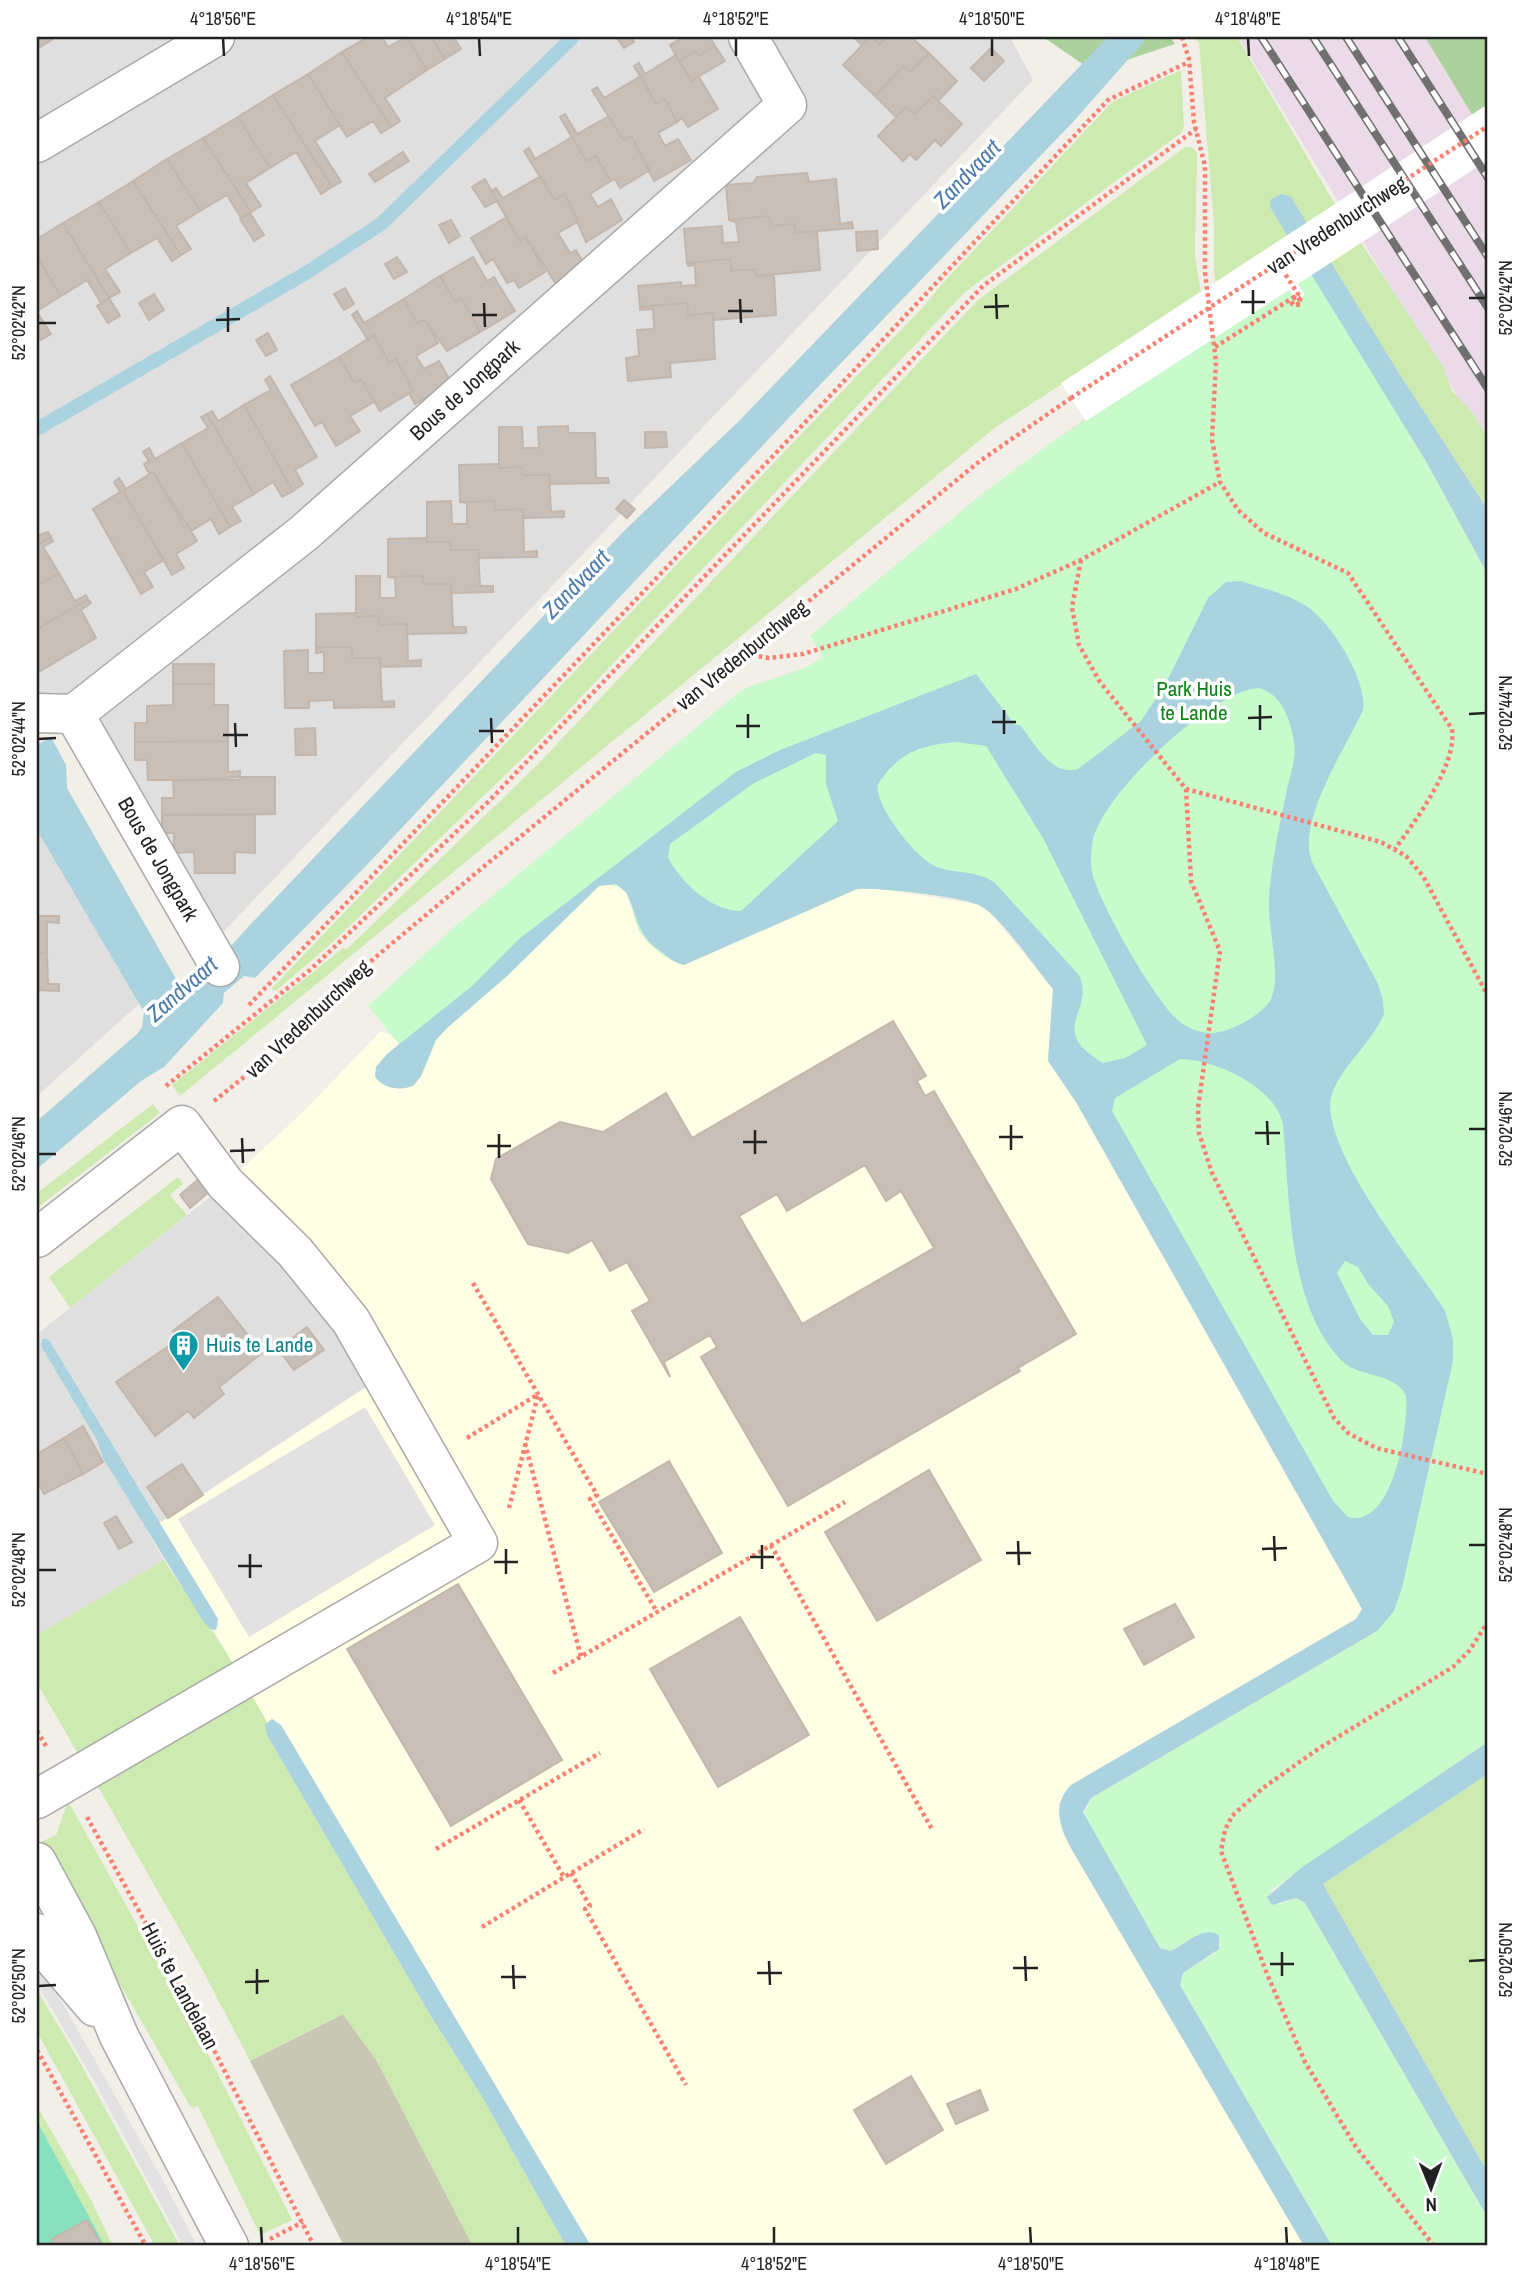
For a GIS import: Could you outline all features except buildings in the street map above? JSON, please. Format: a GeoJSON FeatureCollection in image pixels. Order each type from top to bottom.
{"type":"FeatureCollection","features":[{"type":"Feature","properties":{"kind":"street"},"geometry":{"type":"LineString","coordinates":[[37,143],[215,37]]}},
{"type":"Feature","properties":{"kind":"street","name":"Bous de Jongpark"},"geometry":{"type":"LineString","coordinates":[[220,967],[74,714],[304,533],[787,105],[748,37]]}},
{"type":"Feature","properties":{"kind":"street"},"geometry":{"type":"LineString","coordinates":[[37,713],[74,714]]}},
{"type":"Feature","properties":{"kind":"street"},"geometry":{"type":"LineString","coordinates":[[37,1238],[183,1125],[225,1183],[295,1252],[351,1321],[478,1543],[52,1791]]}},
{"type":"Feature","properties":{"kind":"street"},"geometry":{"type":"LineString","coordinates":[[37,1863],[77,1936],[118,2036],[229,2246]]}},
{"type":"Feature","properties":{"kind":"street"},"geometry":{"type":"LineString","coordinates":[[37,1933],[48,1951],[118,2036]]}},
{"type":"Feature","properties":{"kind":"path"},"geometry":{"type":"LineString","coordinates":[[1182,37],[1189,62],[1196,129],[1205,166],[1205,264],[1215,347],[1212,440],[1220,482],[1238,510],[1264,533],[1348,573],[1448,720],[1453,737],[1452,751],[1425,804],[1395,849]]}},
{"type":"Feature","properties":{"kind":"path"},"geometry":{"type":"LineString","coordinates":[[249,1005],[786,443],[1108,100],[1189,62]]}},
{"type":"Feature","properties":{"kind":"path","name":"van Vredenburchweg"},"geometry":{"type":"LineString","coordinates":[[183,1125],[272,1055],[370,961],[979,461],[1488,126]]}},
{"type":"Feature","properties":{"kind":"path"},"geometry":{"type":"LineString","coordinates":[[160,1095],[169,1081],[318,963],[491,800],[983,286],[1196,129]]}},
{"type":"Feature","properties":{"kind":"path"},"geometry":{"type":"LineString","coordinates":[[1215,347],[1294,302],[1292,298],[1298,293],[1278,263]]}},
{"type":"Feature","properties":{"kind":"path"},"geometry":{"type":"LineString","coordinates":[[744,653],[769,658],[803,654],[978,602],[1081,560],[1220,482]]}},
{"type":"Feature","properties":{"kind":"path"},"geometry":{"type":"LineString","coordinates":[[1081,560],[1072,607],[1075,633],[1100,682],[1186,789],[1381,842],[1406,856],[1423,876],[1488,996]]}},
{"type":"Feature","properties":{"kind":"path"},"geometry":{"type":"LineString","coordinates":[[1186,789],[1191,881],[1220,951],[1198,1108],[1204,1150],[1231,1213],[1282,1318],[1340,1426],[1367,1444],[1397,1454],[1488,1474]]}},
{"type":"Feature","properties":{"kind":"path"},"geometry":{"type":"LineString","coordinates":[[473,1283],[597,1495],[590,1499],[657,1612]]}},
{"type":"Feature","properties":{"kind":"path"},"geometry":{"type":"LineString","coordinates":[[430,1461],[538,1394]]}},
{"type":"Feature","properties":{"kind":"path"},"geometry":{"type":"LineString","coordinates":[[506,1520],[538,1394]]}},
{"type":"Feature","properties":{"kind":"path"},"geometry":{"type":"LineString","coordinates":[[525,1443],[581,1657]]}},
{"type":"Feature","properties":{"kind":"path"},"geometry":{"type":"LineString","coordinates":[[553,1673],[845,1502]]}},
{"type":"Feature","properties":{"kind":"path"},"geometry":{"type":"LineString","coordinates":[[771,1545],[933,1830]]}},
{"type":"Feature","properties":{"kind":"path"},"geometry":{"type":"LineString","coordinates":[[1434,2246],[1356,2147],[1304,2062],[1225,1869],[1221,1843],[1232,1816],[1263,1788],[1330,1742],[1453,1667],[1469,1651],[1488,1622]]}},
{"type":"Feature","properties":{"kind":"path","name":"Huis te Landelaan"},"geometry":{"type":"LineString","coordinates":[[37,1731],[52,1791],[186,1997],[314,2246]]}},
{"type":"Feature","properties":{"kind":"path"},"geometry":{"type":"LineString","coordinates":[[436,1849],[600,1753]]}},
{"type":"Feature","properties":{"kind":"path"},"geometry":{"type":"LineString","coordinates":[[519,1800],[564,1877]]}},
{"type":"Feature","properties":{"kind":"path"},"geometry":{"type":"LineString","coordinates":[[482,1927],[645,1829]]}},
{"type":"Feature","properties":{"kind":"path"},"geometry":{"type":"LineString","coordinates":[[571,1873],[590,1906],[585,1909],[686,2085]]}},
{"type":"Feature","properties":{"kind":"path"},"geometry":{"type":"LineString","coordinates":[[37,2050],[146,2246]]}},
{"type":"Feature","properties":{"kind":"path"},"geometry":{"type":"LineString","coordinates":[[268,2240],[303,2222]]}},
{"type":"Feature","properties":{"kind":"shaded area"},"geometry":{"type":"Polygon","coordinates":[[[37,37],[1010,37],[1033,80],[211,945],[77,710],[37,709],[37,37]]]}},
{"type":"Feature","properties":{"kind":"shaded area"},"geometry":{"type":"Polygon","coordinates":[[[1238,37],[1425,37],[1488,141],[1488,447],[1238,37]]]}},
{"type":"Feature","properties":{"kind":"shaded area"},"geometry":{"type":"Polygon","coordinates":[[[37,816],[150,994],[37,1096],[37,816]]]}},
{"type":"Feature","properties":{"kind":"shaded area"},"geometry":{"type":"Polygon","coordinates":[[[616,884],[626,892],[639,931],[647,942],[857,889],[881,889],[976,904],[990,913],[1053,989],[1048,1061],[1076,1102],[1362,1605],[1362,1613],[1356,1619],[1071,1785],[1059,1804],[1062,1832],[1304,2246],[591,2246],[272,1719],[267,1722],[214,1631],[219,1625],[218,1619],[160,1523],[366,1387],[332,1311],[219,1189],[301,1114],[381,1031],[393,1036],[399,1044],[387,1054],[381,1083],[401,1089],[413,1086],[421,1076],[436,1040],[446,1029],[507,976],[599,886],[616,884]]]}},
{"type":"Feature","properties":{"kind":"shaded area"},"geometry":{"type":"Polygon","coordinates":[[[214,1194],[332,1311],[366,1387],[147,1531],[164,1560],[37,1635],[37,1334],[214,1194]]]}},
{"type":"Feature","properties":{"kind":"shaded area"},"geometry":{"type":"Polygon","coordinates":[[[365,1407],[435,1525],[249,1637],[178,1519],[365,1407]]]}},
{"type":"Feature","properties":{"kind":"shaded area"},"geometry":{"type":"Polygon","coordinates":[[[37,1958],[165,2184],[197,2246],[183,2246],[97,2086],[37,1983],[37,1958]]]}},
{"type":"Feature","properties":{"kind":"shaded area"},"geometry":{"type":"Polygon","coordinates":[[[343,2014],[377,2061],[473,2246],[344,2246],[250,2061],[343,2014]]]}},
{"type":"Feature","properties":{"kind":"green space"},"geometry":{"type":"Polygon","coordinates":[[[1043,37],[1170,37],[1175,44],[1093,71],[1043,37]]]}},
{"type":"Feature","properties":{"kind":"green space"},"geometry":{"type":"Polygon","coordinates":[[[1194,37],[1237,37],[1330,196],[1444,368],[1452,391],[1472,412],[1488,438],[1488,510],[1397,370],[1284,227],[1488,575],[1219,305],[1214,271],[1214,225],[1199,43],[1194,37]]]}},
{"type":"Feature","properties":{"kind":"green space"},"geometry":{"type":"Polygon","coordinates":[[[1425,37],[1488,37],[1488,109],[1474,118],[1425,37]]]}},
{"type":"Feature","properties":{"kind":"green space"},"geometry":{"type":"Polygon","coordinates":[[[1181,70],[1184,127],[1181,133],[965,292],[532,749],[333,942],[276,991],[271,989],[922,308],[1112,102],[1181,70]]]}},
{"type":"Feature","properties":{"kind":"green space"},"geometry":{"type":"Polygon","coordinates":[[[1185,147],[1192,147],[1197,154],[1195,256],[1210,348],[810,636],[986,491],[1088,417],[1065,382],[996,427],[180,1096],[172,1085],[343,948],[347,949],[537,765],[978,300],[1185,147]]]}},
{"type":"Feature","properties":{"kind":"green space","name":"Park Huis te Lande"},"geometry":{"type":"Polygon","coordinates":[[[1313,273],[1427,463],[1488,575],[1488,1742],[1271,1890],[1279,1905],[1296,1898],[1305,1903],[1488,2218],[1488,2246],[1332,2246],[1180,1985],[1183,1973],[1215,1953],[1221,1943],[1200,1934],[1170,1951],[1160,1948],[1084,1815],[1091,1798],[1377,1631],[1356,1619],[1362,1613],[1361,1602],[1076,1102],[1048,1061],[1053,989],[999,921],[981,906],[958,899],[901,891],[857,889],[684,965],[666,957],[643,937],[625,891],[611,885],[599,886],[507,976],[446,1029],[436,1040],[421,1076],[407,1088],[386,1086],[376,1079],[376,1067],[399,1044],[368,1006],[452,929],[743,689],[807,667],[823,657],[810,636],[986,491],[1049,444],[1313,273]]]}},
{"type":"Feature","properties":{"kind":"green space"},"geometry":{"type":"Polygon","coordinates":[[[153,1104],[160,1113],[37,1208],[37,1193],[153,1104]]]}},
{"type":"Feature","properties":{"kind":"green space"},"geometry":{"type":"Polygon","coordinates":[[[178,1177],[183,1184],[170,1195],[187,1215],[70,1308],[49,1277],[178,1177]]]}},
{"type":"Feature","properties":{"kind":"green space"},"geometry":{"type":"Polygon","coordinates":[[[164,1560],[235,1667],[81,1759],[37,1683],[37,1635],[164,1560]]]}},
{"type":"Feature","properties":{"kind":"green space"},"geometry":{"type":"Polygon","coordinates":[[[251,1694],[267,1722],[267,1735],[432,2018],[481,2095],[566,2246],[473,2246],[377,2061],[343,2014],[250,2061],[201,1967],[97,1785],[251,1694]]]}},
{"type":"Feature","properties":{"kind":"green space"},"geometry":{"type":"Polygon","coordinates":[[[1488,1774],[1488,2173],[1323,1884],[1488,1774]]]}},
{"type":"Feature","properties":{"kind":"green space"},"geometry":{"type":"Polygon","coordinates":[[[68,1801],[195,2029],[292,2220],[260,2235],[198,2106],[191,2108],[61,1881],[41,1842],[56,1835],[68,1801]]]}},
{"type":"Feature","properties":{"kind":"green space"},"geometry":{"type":"Polygon","coordinates":[[[37,1990],[77,2057],[180,2246],[155,2246],[37,2032],[37,1990]]]}},
{"type":"Feature","properties":{"kind":"green space"},"geometry":{"type":"Polygon","coordinates":[[[37,2106],[91,2200],[113,2246],[105,2246],[37,2121],[37,2106]]]}},
{"type":"Feature","properties":{"kind":"green space"},"geometry":{"type":"Polygon","coordinates":[[[37,2121],[105,2246],[37,2246],[37,2121]]]}},
{"type":"Feature","properties":{"kind":"water","name":"Zandvaart"},"geometry":{"type":"Polygon","coordinates":[[[1108,37],[1148,37],[1072,123],[817,388],[363,869],[255,978],[244,976],[224,993],[223,1003],[164,1067],[141,1081],[37,1169],[37,1121],[137,1034],[142,1027],[144,1012],[37,830],[37,745],[51,737],[66,765],[67,788],[179,984],[191,988],[232,960],[231,946],[248,927],[625,530],[740,420],[1108,37]]]}},
{"type":"Feature","properties":{"kind":"water"},"geometry":{"type":"Polygon","coordinates":[[[1282,194],[1291,197],[1397,370],[1488,510],[1488,575],[1427,463],[1270,207],[1271,199],[1282,194]]]}},
{"type":"Feature","properties":{"kind":"water"},"geometry":{"type":"Polygon","coordinates":[[[1241,581],[1273,591],[1296,600],[1313,611],[1345,651],[1359,683],[1363,710],[1316,808],[1310,828],[1309,847],[1313,864],[1377,982],[1384,1014],[1373,1034],[1338,1081],[1333,1091],[1331,1113],[1338,1140],[1352,1170],[1392,1235],[1445,1311],[1453,1339],[1453,1361],[1402,1588],[1394,1611],[1377,1631],[1091,1798],[1083,1812],[1160,1948],[1170,1951],[1200,1934],[1219,1935],[1219,1949],[1183,1973],[1180,1985],[1332,2246],[1304,2246],[1072,1850],[1061,1825],[1059,1809],[1071,1785],[1356,1619],[1362,1609],[1076,1102],[1048,1061],[1053,989],[1009,932],[981,906],[958,899],[920,893],[857,889],[684,965],[669,958],[648,940],[639,926],[626,892],[616,884],[599,886],[507,976],[446,1029],[436,1040],[421,1076],[413,1086],[392,1088],[382,1084],[375,1076],[376,1067],[387,1054],[472,986],[519,939],[736,772],[780,750],[976,674],[1015,725],[1020,725],[1051,763],[1068,770],[1078,769],[1141,721],[1166,683],[1208,598],[1226,582],[1241,581]],[[1259,688],[1239,693],[1214,706],[1187,726],[1134,775],[1098,825],[1092,845],[1091,869],[1098,891],[1144,975],[1179,1021],[1200,1032],[1208,1033],[1224,1031],[1252,1017],[1267,1005],[1274,989],[1270,886],[1295,748],[1288,717],[1274,696],[1259,688]],[[957,742],[932,745],[903,757],[878,784],[882,804],[898,830],[919,854],[937,867],[974,874],[995,883],[1079,975],[1083,988],[1082,1000],[1074,1030],[1077,1040],[1086,1051],[1103,1063],[1125,1058],[1147,1045],[1043,838],[986,746],[957,742]],[[816,753],[754,783],[670,844],[668,857],[688,885],[708,901],[730,910],[741,911],[838,821],[826,784],[826,755],[816,753]],[[1180,1059],[1115,1098],[1112,1111],[1333,1501],[1348,1517],[1364,1517],[1376,1508],[1387,1492],[1395,1472],[1405,1429],[1406,1396],[1394,1383],[1342,1361],[1324,1338],[1311,1311],[1294,1249],[1283,1125],[1278,1112],[1269,1099],[1242,1078],[1210,1064],[1180,1059]],[[1345,1261],[1337,1273],[1360,1319],[1373,1335],[1388,1335],[1394,1322],[1388,1306],[1368,1284],[1358,1267],[1345,1261]]]}},
{"type":"Feature","properties":{"kind":"water"},"geometry":{"type":"Polygon","coordinates":[[[43,1338],[49,1340],[218,1619],[216,1630],[210,1629],[203,1621],[103,1458],[97,1440],[41,1346],[43,1338]]]}},
{"type":"Feature","properties":{"kind":"water"},"geometry":{"type":"Polygon","coordinates":[[[272,1719],[281,1725],[591,2246],[566,2246],[481,2095],[432,2018],[267,1735],[265,1725],[272,1719]]]}},
{"type":"Feature","properties":{"kind":"water"},"geometry":{"type":"Polygon","coordinates":[[[1488,1742],[1488,1774],[1323,1884],[1488,2173],[1488,2218],[1305,1903],[1296,1898],[1272,1905],[1267,1897],[1301,1868],[1488,1742]]]}},
{"type":"Feature","properties":{"kind":"pier"},"geometry":{"type":"Polygon","coordinates":[[[1488,104],[1488,160],[1298,284],[1305,295],[1296,301],[1289,290],[1086,421],[1061,383],[1488,104]]]}},
{"type":"Feature","properties":{"kind":"waterway"},"geometry":{"type":"LineString","coordinates":[[37,429],[306,273],[381,224],[572,38]]}},
{"type":"Feature","properties":{"kind":"railway"},"geometry":{"type":"LineString","coordinates":[[1261,37],[1488,389]]}},
{"type":"Feature","properties":{"kind":"railway"},"geometry":{"type":"LineString","coordinates":[[1313,37],[1488,308]]}},
{"type":"Feature","properties":{"kind":"railway"},"geometry":{"type":"LineString","coordinates":[[1346,37],[1488,257]]}},
{"type":"Feature","properties":{"kind":"railway"},"geometry":{"type":"LineString","coordinates":[[1398,37],[1488,178]]}},
{"type":"Feature","properties":{"kind":"place","name":"Huis te Lande"},"geometry":{"type":"Point","coordinates":[183,1372]}}]}
